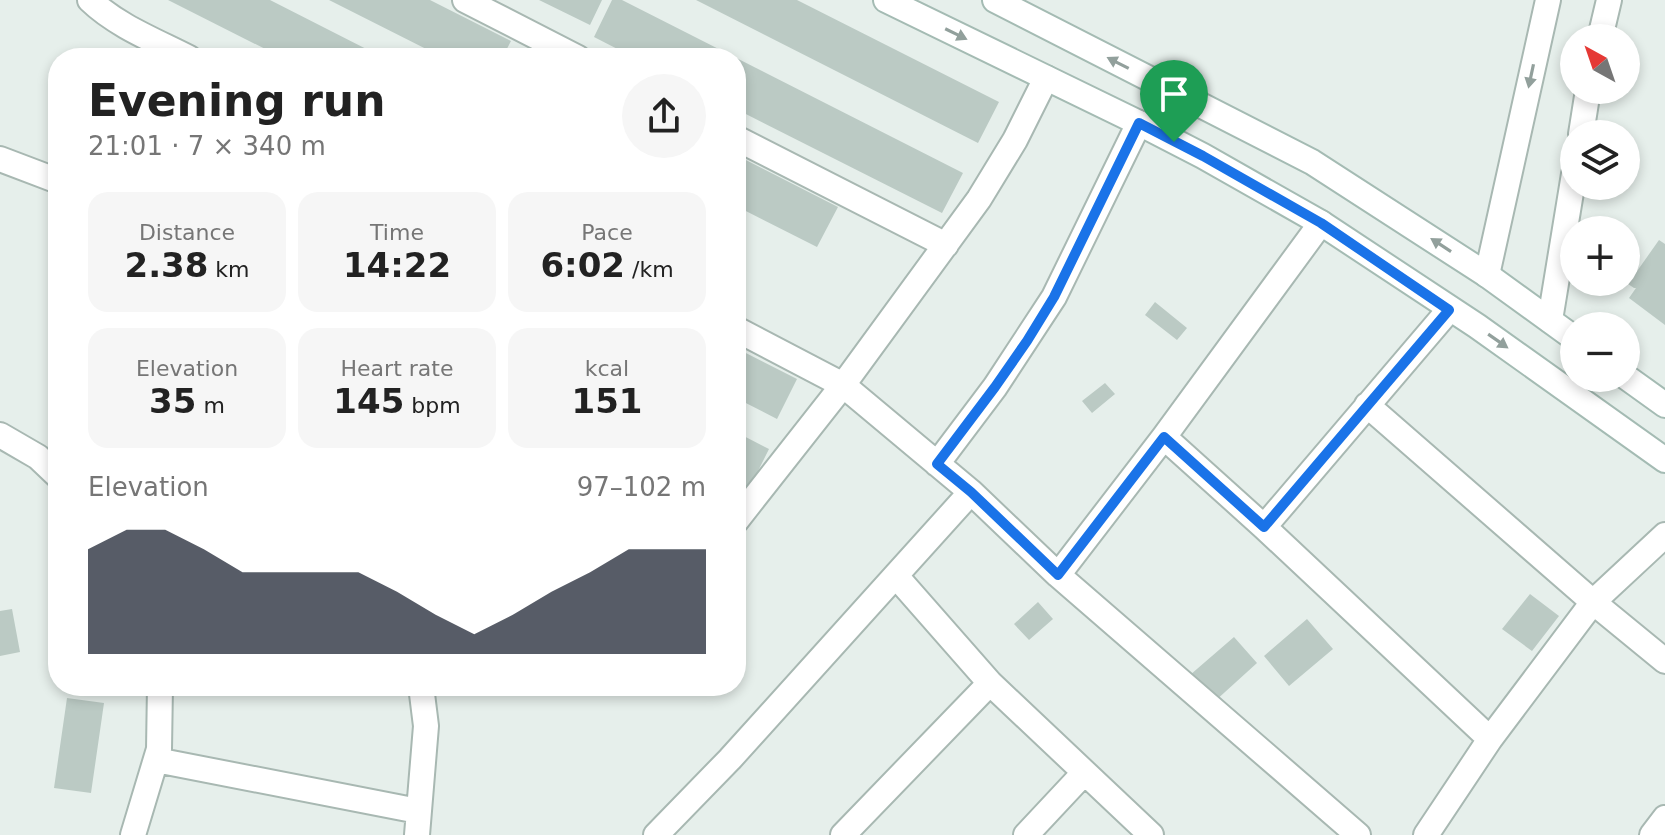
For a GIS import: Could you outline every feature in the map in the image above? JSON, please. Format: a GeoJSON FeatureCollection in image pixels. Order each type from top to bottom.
{"type":"FeatureCollection","features":[{"type":"Feature","properties":{"kind":"street"},"geometry":{"type":"LineString","coordinates":[[90,0],[117,20],[170,48]]}},
{"type":"Feature","properties":{"kind":"street"},"geometry":{"type":"LineString","coordinates":[[465,0],[535,48]]}},
{"type":"Feature","properties":{"kind":"street"},"geometry":{"type":"LineString","coordinates":[[886,0],[1139,123],[1321,223],[1477,326],[1665,460]]}},
{"type":"Feature","properties":{"kind":"street"},"geometry":{"type":"LineString","coordinates":[[995,0],[1312,162],[1487,275],[1560,328]]}},
{"type":"Feature","properties":{"kind":"street"},"geometry":{"type":"LineString","coordinates":[[1487,275],[1548,0]]}},
{"type":"Feature","properties":{"kind":"street"},"geometry":{"type":"LineString","coordinates":[[1603,24],[1609,0]]}},
{"type":"Feature","properties":{"kind":"street"},"geometry":{"type":"LineString","coordinates":[[746,508],[843,385],[946,245],[998,169],[1046,78]]}},
{"type":"Feature","properties":{"kind":"street"},"geometry":{"type":"LineString","coordinates":[[937,464],[995,387],[1054,297],[1139,123]]}},
{"type":"Feature","properties":{"kind":"street"},"geometry":{"type":"LineString","coordinates":[[746,143],[946,245]]}},
{"type":"Feature","properties":{"kind":"street"},"geometry":{"type":"LineString","coordinates":[[0,159],[48,177]]}},
{"type":"Feature","properties":{"kind":"street"},"geometry":{"type":"LineString","coordinates":[[1550,320],[1570,200]]}},
{"type":"Feature","properties":{"kind":"street"},"geometry":{"type":"LineString","coordinates":[[1058,575],[1321,223]]}},
{"type":"Feature","properties":{"kind":"street"},"geometry":{"type":"LineString","coordinates":[[1264,527],[1449,310]]}},
{"type":"Feature","properties":{"kind":"street"},"geometry":{"type":"LineString","coordinates":[[746,334],[843,385],[971,492],[1058,575],[1358,835]]}},
{"type":"Feature","properties":{"kind":"street"},"geometry":{"type":"LineString","coordinates":[[1640,387],[1665,405]]}},
{"type":"Feature","properties":{"kind":"street"},"geometry":{"type":"LineString","coordinates":[[1367,405],[1665,661]]}},
{"type":"Feature","properties":{"kind":"street"},"geometry":{"type":"LineString","coordinates":[[0,435],[38,457],[48,466]]}},
{"type":"Feature","properties":{"kind":"street"},"geometry":{"type":"LineString","coordinates":[[1164,437],[1490,739]]}},
{"type":"Feature","properties":{"kind":"street"},"geometry":{"type":"LineString","coordinates":[[656,835],[730,759],[971,492]]}},
{"type":"Feature","properties":{"kind":"street"},"geometry":{"type":"LineString","coordinates":[[1426,835],[1490,739],[1593,602],[1665,535]]}},
{"type":"Feature","properties":{"kind":"street"},"geometry":{"type":"LineString","coordinates":[[896,576],[990,683],[1151,835]]}},
{"type":"Feature","properties":{"kind":"street"},"geometry":{"type":"LineString","coordinates":[[843,835],[990,683]]}},
{"type":"Feature","properties":{"kind":"street"},"geometry":{"type":"LineString","coordinates":[[133,835],[159,749],[160,696]]}},
{"type":"Feature","properties":{"kind":"street"},"geometry":{"type":"LineString","coordinates":[[156,760],[418,823],[426,726],[422,696]]}},
{"type":"Feature","properties":{"kind":"street"},"geometry":{"type":"LineString","coordinates":[[1026,835],[1084,773]]}},
{"type":"Feature","properties":{"kind":"street"},"geometry":{"type":"LineString","coordinates":[[1652,835],[1665,818]]}},
{"type":"Feature","properties":{"kind":"building"},"geometry":{"type":"Polygon","coordinates":[[[168,0],[270,0],[364,48],[263,48],[168,0]]]}},
{"type":"Feature","properties":{"kind":"building"},"geometry":{"type":"Polygon","coordinates":[[[329,0],[430,0],[511,41],[507,48],[424,48],[329,0]]]}},
{"type":"Feature","properties":{"kind":"building"},"geometry":{"type":"Polygon","coordinates":[[[539,0],[602,0],[590,25],[539,0]]]}},
{"type":"Feature","properties":{"kind":"building"},"geometry":{"type":"Polygon","coordinates":[[[612,0],[622,0],[717,48],[615,48],[594,37],[612,0]]]}},
{"type":"Feature","properties":{"kind":"building"},"geometry":{"type":"Polygon","coordinates":[[[696,0],[797,0],[999,102],[978,143],[696,0]]]}},
{"type":"Feature","properties":{"kind":"building"},"geometry":{"type":"Polygon","coordinates":[[[746,63],[963,173],[942,213],[746,114],[746,63]]]}},
{"type":"Feature","properties":{"kind":"building"},"geometry":{"type":"Polygon","coordinates":[[[746,160],[838,207],[817,247],[746,211],[746,160]]]}},
{"type":"Feature","properties":{"kind":"building"},"geometry":{"type":"Polygon","coordinates":[[[1659,240],[1665,244],[1665,325],[1629,298],[1640,296],[1640,267],[1659,240]]]}},
{"type":"Feature","properties":{"kind":"building"},"geometry":{"type":"Polygon","coordinates":[[[1155,302],[1187,328],[1177,340],[1145,315],[1155,302]]]}},
{"type":"Feature","properties":{"kind":"building"},"geometry":{"type":"Polygon","coordinates":[[[746,353],[797,379],[777,419],[746,403],[746,353]]]}},
{"type":"Feature","properties":{"kind":"building"},"geometry":{"type":"Polygon","coordinates":[[[1105,383],[1115,394],[1092,413],[1082,401],[1105,383]]]}},
{"type":"Feature","properties":{"kind":"building"},"geometry":{"type":"Polygon","coordinates":[[[746,437],[769,449],[749,489],[746,487],[746,437]]]}},
{"type":"Feature","properties":{"kind":"building"},"geometry":{"type":"Polygon","coordinates":[[[1530,594],[1559,616],[1532,651],[1502,629],[1530,594]]]}},
{"type":"Feature","properties":{"kind":"building"},"geometry":{"type":"Polygon","coordinates":[[[1038,602],[1053,619],[1029,640],[1014,624],[1038,602]]]}},
{"type":"Feature","properties":{"kind":"building"},"geometry":{"type":"Polygon","coordinates":[[[12,609],[20,652],[0,656],[0,611],[12,609]]]}},
{"type":"Feature","properties":{"kind":"building"},"geometry":{"type":"Polygon","coordinates":[[[1307,619],[1333,649],[1289,686],[1264,656],[1307,619]]]}},
{"type":"Feature","properties":{"kind":"building"},"geometry":{"type":"Polygon","coordinates":[[[1234,637],[1257,663],[1214,702],[1190,675],[1234,637]]]}},
{"type":"Feature","properties":{"kind":"building"},"geometry":{"type":"Polygon","coordinates":[[[67,698],[104,703],[91,793],[54,788],[67,698]]]}},
{"type":"Feature","properties":{"kind":"route"},"geometry":{"type":"LineString","coordinates":[[1139,123],[1174,142],[1321,223],[1449,310],[1264,527],[1164,437],[1058,575],[937,464],[995,387],[1054,297],[1139,123]]}}]}
